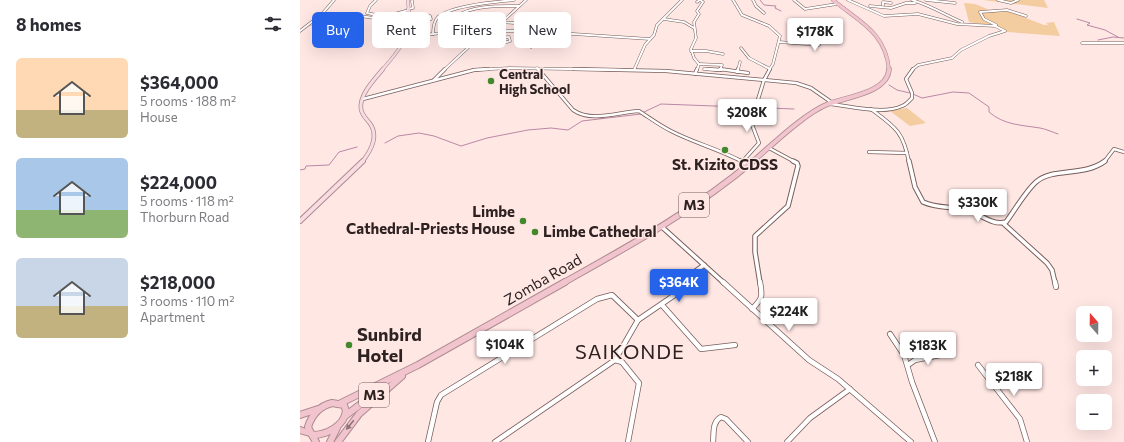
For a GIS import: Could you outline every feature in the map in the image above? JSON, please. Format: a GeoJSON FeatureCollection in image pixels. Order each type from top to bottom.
{"type":"FeatureCollection","features":[{"type":"Feature","properties":{"kind":"highway","name":"Zomba Road"},"geometry":{"type":"LineString","coordinates":[[341,403],[406,372],[662,227],[722,187],[808,115],[829,103],[873,90],[884,82],[890,72],[881,42],[875,32],[862,20],[832,0]]}},
{"type":"Feature","properties":{"kind":"highway","name":"Zomba Road"},"geometry":{"type":"LineString","coordinates":[[345,416],[406,372]]}},
{"type":"Feature","properties":{"kind":"highway"},"geometry":{"type":"LineString","coordinates":[[338,442],[357,416],[406,372]]}},
{"type":"Feature","properties":{"kind":"highway","name":"M3"},"geometry":{"type":"LineString","coordinates":[[300,415],[334,403],[341,403],[345,407],[345,416],[338,425],[330,442]]}},
{"type":"Feature","properties":{"kind":"highway"},"geometry":{"type":"LineString","coordinates":[[313,436],[308,424],[320,408]]}},
{"type":"Feature","properties":{"kind":"highway","name":"M3"},"geometry":{"type":"LineString","coordinates":[[313,436],[325,434],[338,425]]}},
{"type":"Feature","properties":{"kind":"highway"},"geometry":{"type":"LineString","coordinates":[[300,430],[313,436]]}},
{"type":"Feature","properties":{"kind":"main road"},"geometry":{"type":"LineString","coordinates":[[409,0],[409,9]]}},
{"type":"Feature","properties":{"kind":"main road"},"geometry":{"type":"LineString","coordinates":[[300,221],[355,169],[371,149],[374,135],[372,128],[362,114],[363,99],[370,86],[400,48]]}},
{"type":"Feature","properties":{"kind":"street"},"geometry":{"type":"LineString","coordinates":[[324,12],[334,0]]}},
{"type":"Feature","properties":{"kind":"street"},"geometry":{"type":"LineString","coordinates":[[372,14],[367,13],[370,6],[376,0]]}},
{"type":"Feature","properties":{"kind":"street"},"geometry":{"type":"LineString","coordinates":[[433,34],[433,28],[437,20],[443,14],[467,7],[514,0]]}},
{"type":"Feature","properties":{"kind":"street"},"geometry":{"type":"LineString","coordinates":[[514,6],[521,0]]}},
{"type":"Feature","properties":{"kind":"street"},"geometry":{"type":"LineString","coordinates":[[506,17],[526,0]]}},
{"type":"Feature","properties":{"kind":"street"},"geometry":{"type":"LineString","coordinates":[[634,70],[645,45],[655,34],[657,25],[682,0]]}},
{"type":"Feature","properties":{"kind":"street"},"geometry":{"type":"LineString","coordinates":[[697,2],[700,0],[703,2],[697,10],[699,13],[694,22],[696,38],[691,51],[699,64]]}},
{"type":"Feature","properties":{"kind":"street"},"geometry":{"type":"LineString","coordinates":[[733,0],[744,16],[757,20],[778,33],[779,42],[773,64],[764,80],[757,107],[751,122],[759,143],[742,162]]}},
{"type":"Feature","properties":{"kind":"street"},"geometry":{"type":"LineString","coordinates":[[752,0],[764,13]]}},
{"type":"Feature","properties":{"kind":"street"},"geometry":{"type":"LineString","coordinates":[[794,0],[805,9]]}},
{"type":"Feature","properties":{"kind":"street"},"geometry":{"type":"LineString","coordinates":[[848,0],[882,15],[918,14],[953,23],[1000,27]]}},
{"type":"Feature","properties":{"kind":"street"},"geometry":{"type":"LineString","coordinates":[[912,0],[933,7],[947,16],[965,24]]}},
{"type":"Feature","properties":{"kind":"street"},"geometry":{"type":"LineString","coordinates":[[926,0],[955,3]]}},
{"type":"Feature","properties":{"kind":"street"},"geometry":{"type":"LineString","coordinates":[[931,0],[929,4],[933,7]]}},
{"type":"Feature","properties":{"kind":"street"},"geometry":{"type":"LineString","coordinates":[[949,3],[956,0]]}},
{"type":"Feature","properties":{"kind":"street"},"geometry":{"type":"LineString","coordinates":[[998,0],[1012,3],[1018,0]]}},
{"type":"Feature","properties":{"kind":"street"},"geometry":{"type":"LineString","coordinates":[[870,6],[891,8],[906,3],[920,2]]}},
{"type":"Feature","properties":{"kind":"street"},"geometry":{"type":"LineString","coordinates":[[879,6],[878,3],[894,3]]}},
{"type":"Feature","properties":{"kind":"street"},"geometry":{"type":"LineString","coordinates":[[949,3],[952,6]]}},
{"type":"Feature","properties":{"kind":"street"},"geometry":{"type":"LineString","coordinates":[[800,10],[837,4]]}},
{"type":"Feature","properties":{"kind":"street"},"geometry":{"type":"LineString","coordinates":[[809,5],[817,7]]}},
{"type":"Feature","properties":{"kind":"street"},"geometry":{"type":"LineString","coordinates":[[470,12],[519,6]]}},
{"type":"Feature","properties":{"kind":"street"},"geometry":{"type":"LineString","coordinates":[[399,12],[409,9]]}},
{"type":"Feature","properties":{"kind":"street"},"geometry":{"type":"LineString","coordinates":[[363,99],[481,69],[537,68],[634,70],[764,80],[805,85],[815,90],[824,98],[823,100],[829,103],[870,109],[896,109],[907,104],[912,98],[912,93],[906,79],[914,68],[923,64],[952,58],[961,50],[989,36],[1005,31],[984,18],[980,12],[1007,10],[1026,16]]}},
{"type":"Feature","properties":{"kind":"street"},"geometry":{"type":"LineString","coordinates":[[664,18],[691,24],[693,28],[695,28]]}},
{"type":"Feature","properties":{"kind":"street"},"geometry":{"type":"LineString","coordinates":[[300,31],[312,22]]}},
{"type":"Feature","properties":{"kind":"street"},"geometry":{"type":"LineString","coordinates":[[506,23],[539,25],[558,33],[650,39]]}},
{"type":"Feature","properties":{"kind":"street"},"geometry":{"type":"LineString","coordinates":[[779,42],[819,45],[820,43],[814,28]]}},
{"type":"Feature","properties":{"kind":"street"},"geometry":{"type":"LineString","coordinates":[[430,34],[438,34]]}},
{"type":"Feature","properties":{"kind":"street"},"geometry":{"type":"LineString","coordinates":[[507,36],[510,37],[511,40],[502,44],[486,39],[507,36]]}},
{"type":"Feature","properties":{"kind":"street"},"geometry":{"type":"LineString","coordinates":[[1082,42],[1124,43]]}},
{"type":"Feature","properties":{"kind":"street"},"geometry":{"type":"LineString","coordinates":[[433,81],[469,48]]}},
{"type":"Feature","properties":{"kind":"street"},"geometry":{"type":"LineString","coordinates":[[741,48],[747,56],[770,69]]}},
{"type":"Feature","properties":{"kind":"street"},"geometry":{"type":"LineString","coordinates":[[691,51],[706,51],[724,54]]}},
{"type":"Feature","properties":{"kind":"street"},"geometry":{"type":"LineString","coordinates":[[720,70],[723,61]]}},
{"type":"Feature","properties":{"kind":"street"},"geometry":{"type":"LineString","coordinates":[[737,72],[740,62]]}},
{"type":"Feature","properties":{"kind":"street"},"geometry":{"type":"LineString","coordinates":[[699,64],[722,65]]}},
{"type":"Feature","properties":{"kind":"street"},"geometry":{"type":"LineString","coordinates":[[695,74],[699,64]]}},
{"type":"Feature","properties":{"kind":"street"},"geometry":{"type":"LineString","coordinates":[[537,68],[575,112],[579,114],[605,116],[634,111],[643,113],[647,118],[672,132],[725,152],[748,165]]}},
{"type":"Feature","properties":{"kind":"street"},"geometry":{"type":"LineString","coordinates":[[704,69],[748,73]]}},
{"type":"Feature","properties":{"kind":"street"},"geometry":{"type":"LineString","coordinates":[[870,109],[897,130],[902,138],[914,184],[923,202],[936,206],[964,209],[994,222],[1004,224],[1052,270],[1056,287]]}},
{"type":"Feature","properties":{"kind":"street"},"geometry":{"type":"LineString","coordinates":[[752,309],[759,303],[762,297],[755,252],[755,236],[788,206],[798,166],[797,163],[769,148]]}},
{"type":"Feature","properties":{"kind":"street"},"geometry":{"type":"LineString","coordinates":[[1004,224],[1036,182],[1042,177],[1055,173],[1076,173],[1087,171],[1106,162],[1114,149],[1124,152]]}},
{"type":"Feature","properties":{"kind":"street"},"geometry":{"type":"LineString","coordinates":[[869,152],[907,153]]}},
{"type":"Feature","properties":{"kind":"street"},"geometry":{"type":"LineString","coordinates":[[662,227],[809,360],[830,373],[850,389],[911,442]]}},
{"type":"Feature","properties":{"kind":"street"},"geometry":{"type":"LineString","coordinates":[[495,442],[615,360],[638,320],[682,290],[690,276],[704,265]]}},
{"type":"Feature","properties":{"kind":"street"},"geometry":{"type":"LineString","coordinates":[[428,442],[437,402],[441,395],[597,300],[604,296],[612,295],[638,320]]}},
{"type":"Feature","properties":{"kind":"street"},"geometry":{"type":"LineString","coordinates":[[662,305],[701,349],[735,345]]}},
{"type":"Feature","properties":{"kind":"street"},"geometry":{"type":"LineString","coordinates":[[890,334],[900,348],[908,366],[935,442]]}},
{"type":"Feature","properties":{"kind":"street"},"geometry":{"type":"LineString","coordinates":[[908,366],[915,360],[940,355]]}},
{"type":"Feature","properties":{"kind":"street"},"geometry":{"type":"LineString","coordinates":[[615,360],[622,362],[639,383],[628,442]]}},
{"type":"Feature","properties":{"kind":"street"},"geometry":{"type":"LineString","coordinates":[[978,365],[1020,419],[1027,442]]}},
{"type":"Feature","properties":{"kind":"street"},"geometry":{"type":"LineString","coordinates":[[786,442],[810,418],[850,389]]}},
{"type":"Feature","properties":{"kind":"street"},"geometry":{"type":"LineString","coordinates":[[713,442],[714,424],[717,419],[721,417],[726,419],[748,442]]}},
{"type":"Feature","properties":{"kind":"shaded area"},"geometry":{"type":"Polygon","coordinates":[[[983,0],[1044,0],[1048,8],[983,0]]]}},
{"type":"Feature","properties":{"kind":"shaded area"},"geometry":{"type":"Polygon","coordinates":[[[964,3],[975,4],[992,11],[1010,12],[1044,25],[1048,25],[1046,23],[1054,22],[1060,36],[1007,32],[1000,27],[969,22],[964,3]]]}},
{"type":"Feature","properties":{"kind":"shaded area"},"geometry":{"type":"Polygon","coordinates":[[[907,108],[926,123],[910,126],[890,111],[907,108]]]}},
{"type":"Feature","properties":{"kind":"waterway"},"geometry":{"type":"LineString","coordinates":[[760,0],[764,5],[776,6],[775,8],[781,11]]}},
{"type":"Feature","properties":{"kind":"waterway"},"geometry":{"type":"LineString","coordinates":[[1077,19],[1090,23],[1087,25],[1105,30],[1118,37]]}},
{"type":"Feature","properties":{"kind":"waterway"},"geometry":{"type":"LineString","coordinates":[[1098,40],[1113,37],[1124,38]]}},
{"type":"Feature","properties":{"kind":"waterway"},"geometry":{"type":"LineString","coordinates":[[889,85],[897,90],[910,93]]}},
{"type":"Feature","properties":{"kind":"waterway"},"geometry":{"type":"LineString","coordinates":[[913,94],[922,98],[953,92],[969,93],[989,107],[989,112],[1001,120],[1013,124],[1042,128],[1058,134]]}},
{"type":"Feature","properties":{"kind":"waterway"},"geometry":{"type":"LineString","coordinates":[[644,112],[661,104],[794,109]]}},
{"type":"Feature","properties":{"kind":"waterway"},"geometry":{"type":"LineString","coordinates":[[385,143],[398,136],[419,133],[434,136],[461,146],[487,138],[528,130],[551,128],[568,130],[582,121],[641,114]]}},
{"type":"Feature","properties":{"kind":"waterway"},"geometry":{"type":"LineString","coordinates":[[300,170],[305,169],[306,166],[329,165],[339,152],[357,147]]}},
{"type":"Feature","properties":{"kind":"place","name":"Central High School"},"geometry":{"type":"Point","coordinates":[491,81]}},
{"type":"Feature","properties":{"kind":"place","name":"St. Kizito CDSS"},"geometry":{"type":"Point","coordinates":[725,150]}},
{"type":"Feature","properties":{"kind":"place","name":"Limbe Cathedral-Priests House"},"geometry":{"type":"Point","coordinates":[523,221]}},
{"type":"Feature","properties":{"kind":"place","name":"Limbe Cathedral"},"geometry":{"type":"Point","coordinates":[535,232]}},
{"type":"Feature","properties":{"kind":"place","name":"Sunbird Hotel"},"geometry":{"type":"Point","coordinates":[349,345]}},
{"type":"Feature","properties":{"kind":"district","name":"SAIKONDE"},"geometry":{"type":"Point","coordinates":[630,352]}}]}
